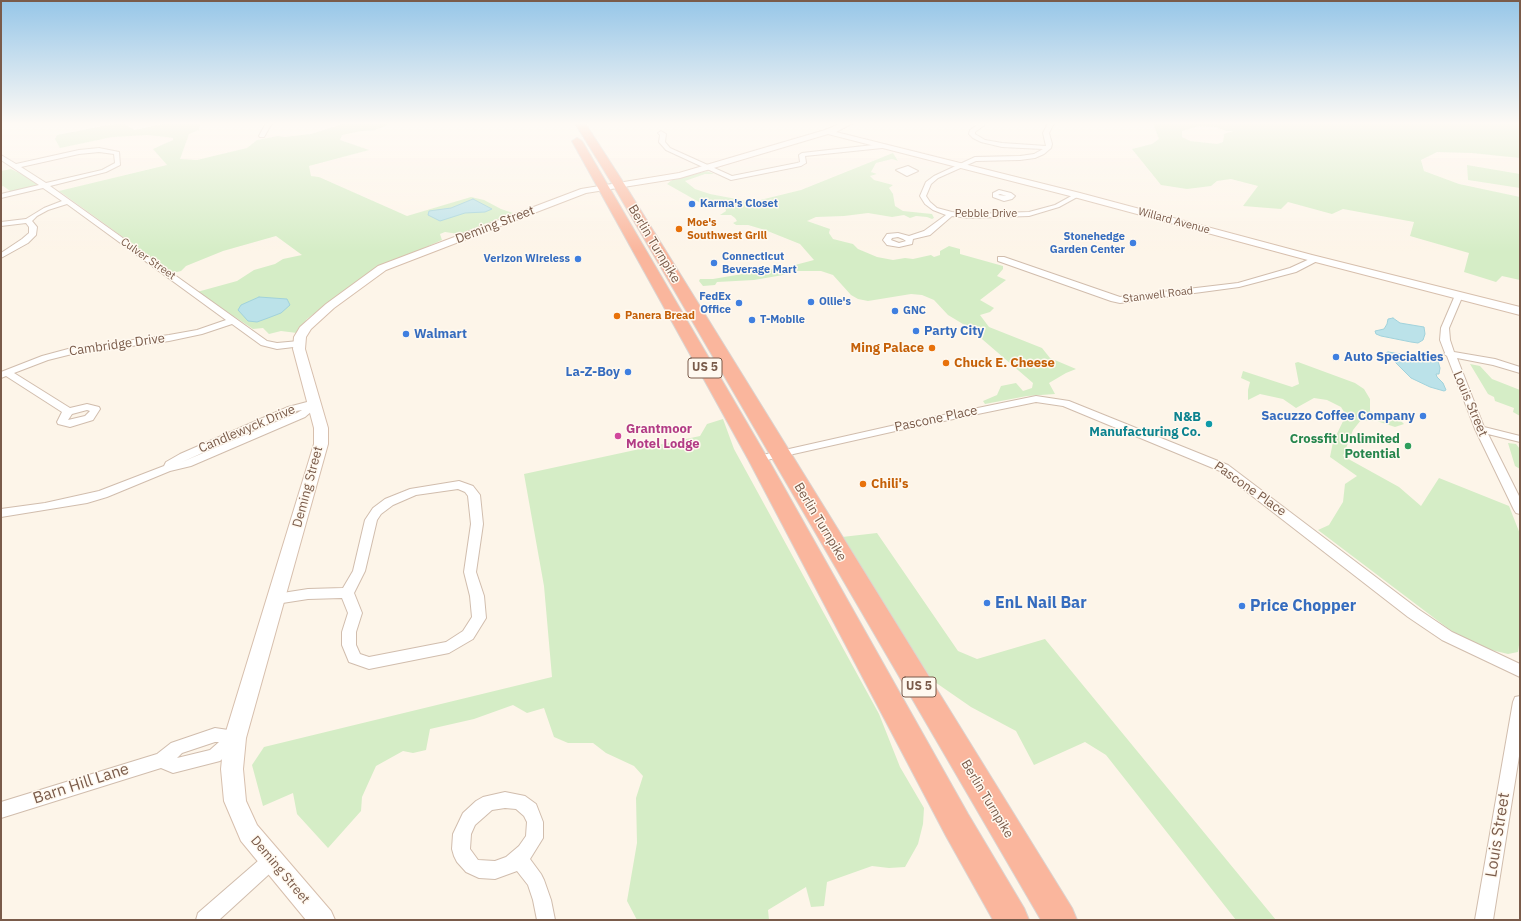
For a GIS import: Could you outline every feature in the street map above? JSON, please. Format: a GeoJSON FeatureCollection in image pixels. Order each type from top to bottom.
{"type":"FeatureCollection","features":[{"type":"Feature","properties":{"kind":"highway","name":"Berlin Turnpike"},"geometry":{"type":"LineString","coordinates":[[596,166],[610,186]]}},
{"type":"Feature","properties":{"kind":"highway","name":"Berlin Turnpike"},"geometry":{"type":"LineString","coordinates":[[600,166],[610,186],[768,456],[1060,920]]}},
{"type":"Feature","properties":{"kind":"highway","name":"Berlin Turnpike"},"geometry":{"type":"LineString","coordinates":[[768,456],[957,825],[1012,920]]}},
{"type":"Feature","properties":{"kind":"main road","name":"Deming Street"},"geometry":{"type":"LineString","coordinates":[[322,920],[249,833],[236,801],[232,769],[234,738],[321,444],[321,428],[299,344],[300,337],[306,327],[330,306],[382,268],[584,191],[680,175],[711,166]]}},
{"type":"Feature","properties":{"kind":"main road","name":"Willard Avenue"},"geometry":{"type":"LineString","coordinates":[[964,166],[1520,311]]}},
{"type":"Feature","properties":{"kind":"street","name":"Culver Street"},"geometry":{"type":"LineString","coordinates":[[16,166],[234,320],[264,343],[277,346],[299,344]]}},
{"type":"Feature","properties":{"kind":"street"},"geometry":{"type":"LineString","coordinates":[[1,196],[116,166]]}},
{"type":"Feature","properties":{"kind":"street"},"geometry":{"type":"LineString","coordinates":[[707,167],[731,178],[794,166]]}},
{"type":"Feature","properties":{"kind":"street","name":"Pebble Drive"},"geometry":{"type":"LineString","coordinates":[[957,166],[925,175],[928,183],[923,196],[927,203],[935,209],[951,214],[969,216],[1029,214],[1068,202],[1077,195]]}},
{"type":"Feature","properties":{"kind":"street"},"geometry":{"type":"LineString","coordinates":[[1000,198],[999,200],[1008,215]]}},
{"type":"Feature","properties":{"kind":"street"},"geometry":{"type":"LineString","coordinates":[[1,224],[28,221],[46,209],[67,202]]}},
{"type":"Feature","properties":{"kind":"street"},"geometry":{"type":"LineString","coordinates":[[909,238],[927,233],[951,214]]}},
{"type":"Feature","properties":{"kind":"street"},"geometry":{"type":"LineString","coordinates":[[1,256],[25,241],[33,233],[33,227],[28,221]]}},
{"type":"Feature","properties":{"kind":"street","name":"Stanwell Road"},"geometry":{"type":"LineString","coordinates":[[1001,259],[1120,300],[1239,285],[1294,270],[1317,259]]}},
{"type":"Feature","properties":{"kind":"street","name":"Louis Street"},"geometry":{"type":"LineString","coordinates":[[1459,295],[1445,328],[1445,340],[1480,429],[1520,510]]}},
{"type":"Feature","properties":{"kind":"street","name":"Cambridge Drive"},"geometry":{"type":"LineString","coordinates":[[4,374],[45,358],[71,351],[169,338],[199,332],[234,320]]}},
{"type":"Feature","properties":{"kind":"street"},"geometry":{"type":"LineString","coordinates":[[1450,354],[1495,362],[1520,370]]}},
{"type":"Feature","properties":{"kind":"street"},"geometry":{"type":"LineString","coordinates":[[4,374],[68,412]]}},
{"type":"Feature","properties":{"kind":"street","name":"Pascone Place"},"geometry":{"type":"LineString","coordinates":[[768,456],[1036,399],[1066,403],[1224,468],[1414,613],[1448,636],[1520,671]]}},
{"type":"Feature","properties":{"kind":"street","name":"Candlewyck Drive"},"geometry":{"type":"LineString","coordinates":[[1,513],[87,498],[168,468],[178,468],[300,415],[314,405]]}},
{"type":"Feature","properties":{"kind":"street"},"geometry":{"type":"LineString","coordinates":[[1480,429],[1520,439]]}},
{"type":"Feature","properties":{"kind":"street"},"geometry":{"type":"LineString","coordinates":[[459,485],[469,489],[474,495],[477,524],[470,572],[477,596],[479,618],[468,635],[448,647],[369,663],[354,658],[349,645],[349,632],[355,613],[347,592],[359,571],[371,520],[377,511],[388,502],[414,492],[459,485]]}},
{"type":"Feature","properties":{"kind":"street"},"geometry":{"type":"LineString","coordinates":[[276,599],[308,594],[347,592]]}},
{"type":"Feature","properties":{"kind":"street","name":"Louis Street"},"geometry":{"type":"LineString","coordinates":[[1484,920],[1520,702]]}},
{"type":"Feature","properties":{"kind":"street","name":"Barn Hill Lane"},"geometry":{"type":"LineString","coordinates":[[1,810],[162,760],[173,766],[214,756],[234,738]]}},
{"type":"Feature","properties":{"kind":"street"},"geometry":{"type":"LineString","coordinates":[[505,800],[519,802],[530,810],[535,822],[534,838],[519,859],[512,864],[495,870],[479,869],[467,862],[461,849],[460,842],[465,826],[475,813],[489,803],[505,800]]}},
{"type":"Feature","properties":{"kind":"street"},"geometry":{"type":"LineString","coordinates":[[519,859],[535,880],[542,900],[546,920]]}},
{"type":"Feature","properties":{"kind":"street"},"geometry":{"type":"LineString","coordinates":[[205,920],[272,860]]}},
{"type":"Feature","properties":{"kind":"green space"},"geometry":{"type":"Polygon","coordinates":[[[163,166],[309,166],[311,176],[319,177],[407,216],[471,197],[484,200],[501,209],[513,213],[459,234],[445,232],[440,234],[442,240],[377,269],[343,292],[307,319],[297,333],[281,331],[269,334],[263,328],[253,329],[197,292],[237,281],[254,270],[275,264],[283,259],[302,255],[276,236],[223,251],[186,266],[181,271],[173,273],[59,191],[163,166]]]}},
{"type":"Feature","properties":{"kind":"green space"},"geometry":{"type":"Polygon","coordinates":[[[861,166],[874,166],[871,172],[877,174],[870,176],[874,180],[893,185],[889,188],[893,194],[895,206],[903,211],[932,214],[934,218],[932,219],[916,216],[910,218],[904,215],[892,217],[868,213],[816,217],[807,221],[830,229],[829,233],[833,239],[853,244],[858,249],[877,257],[893,260],[905,258],[913,259],[931,255],[934,257],[940,255],[940,251],[949,246],[960,249],[960,254],[1003,266],[1003,269],[997,276],[1006,280],[980,300],[994,308],[990,312],[980,315],[989,327],[1042,348],[1050,358],[1076,369],[1049,383],[1055,394],[1027,396],[985,404],[983,401],[997,395],[1001,386],[1016,383],[1023,391],[1032,388],[1033,383],[968,327],[948,315],[934,300],[922,295],[911,294],[868,301],[858,299],[851,295],[833,275],[821,271],[792,271],[783,275],[754,280],[717,282],[715,285],[703,286],[699,281],[700,279],[713,279],[795,265],[814,260],[800,244],[765,230],[748,225],[736,225],[733,223],[737,221],[731,215],[720,215],[726,211],[725,207],[706,206],[667,184],[672,180],[707,171],[714,174],[705,174],[685,181],[695,189],[710,194],[752,202],[801,190],[861,166]]]}},
{"type":"Feature","properties":{"kind":"green space"},"geometry":{"type":"Polygon","coordinates":[[[1146,166],[1423,166],[1424,171],[1459,184],[1520,197],[1520,280],[1502,276],[1496,282],[1464,272],[1469,253],[1410,236],[1414,222],[1343,209],[1332,214],[1288,202],[1281,209],[1243,206],[1258,186],[1231,179],[1217,181],[1211,186],[1187,189],[1161,185],[1146,166]]]}},
{"type":"Feature","properties":{"kind":"green space"},"geometry":{"type":"Polygon","coordinates":[[[1467,166],[1473,166],[1520,174],[1520,188],[1468,180],[1467,166]]]}},
{"type":"Feature","properties":{"kind":"green space"},"geometry":{"type":"Polygon","coordinates":[[[11,169],[44,185],[13,193],[3,186],[1,187],[1,171],[11,169]]]}},
{"type":"Feature","properties":{"kind":"green space"},"geometry":{"type":"Polygon","coordinates":[[[1298,362],[1355,383],[1364,389],[1370,399],[1370,411],[1378,415],[1399,419],[1404,424],[1395,427],[1377,421],[1361,420],[1353,430],[1343,456],[1399,487],[1421,506],[1439,478],[1509,506],[1520,534],[1520,638],[1518,652],[1508,654],[1483,648],[1450,630],[1318,530],[1329,525],[1343,502],[1345,484],[1357,476],[1330,457],[1333,442],[1346,415],[1341,407],[1327,400],[1314,398],[1296,408],[1283,399],[1260,394],[1248,400],[1250,382],[1241,378],[1243,371],[1292,387],[1299,384],[1295,363],[1298,362]]]}},
{"type":"Feature","properties":{"kind":"green space"},"geometry":{"type":"Polygon","coordinates":[[[1470,364],[1480,366],[1492,379],[1520,390],[1520,416],[1513,412],[1514,408],[1495,401],[1494,397],[1488,394],[1470,364]]]}},
{"type":"Feature","properties":{"kind":"green space"},"geometry":{"type":"Polygon","coordinates":[[[723,419],[734,449],[879,714],[900,767],[924,808],[923,824],[918,844],[905,867],[889,868],[872,866],[827,882],[824,906],[811,907],[806,887],[768,910],[769,920],[637,920],[627,901],[637,843],[636,798],[643,776],[634,766],[606,753],[593,743],[568,743],[554,737],[544,708],[527,713],[513,705],[474,719],[430,729],[426,750],[413,753],[403,751],[376,766],[362,797],[361,811],[328,848],[297,814],[293,793],[263,806],[252,765],[264,747],[552,677],[544,586],[524,474],[700,436],[707,424],[723,419]]]}},
{"type":"Feature","properties":{"kind":"green space"},"geometry":{"type":"Polygon","coordinates":[[[1508,443],[1516,444],[1520,449],[1520,469],[1515,466],[1508,443]]]}},
{"type":"Feature","properties":{"kind":"green space"},"geometry":{"type":"Polygon","coordinates":[[[877,533],[958,651],[977,659],[1045,639],[1276,920],[1236,920],[1106,755],[1085,742],[1034,765],[1016,731],[971,707],[932,680],[846,549],[842,537],[877,533]]]}},
{"type":"Feature","properties":{"kind":"water"},"geometry":{"type":"Polygon","coordinates":[[[473,199],[492,209],[485,212],[465,213],[440,221],[428,215],[429,211],[451,208],[473,199]]]}},
{"type":"Feature","properties":{"kind":"water"},"geometry":{"type":"Polygon","coordinates":[[[259,297],[287,299],[290,305],[281,313],[268,318],[257,322],[248,321],[238,310],[241,305],[259,297]]]}},
{"type":"Feature","properties":{"kind":"water"},"geometry":{"type":"Polygon","coordinates":[[[1393,318],[1400,323],[1424,327],[1425,334],[1423,340],[1418,343],[1376,334],[1375,331],[1384,329],[1388,319],[1393,318]]]}},
{"type":"Feature","properties":{"kind":"water"},"geometry":{"type":"Polygon","coordinates":[[[1388,352],[1435,359],[1438,361],[1440,368],[1439,374],[1436,374],[1437,377],[1443,383],[1446,390],[1444,391],[1430,387],[1411,378],[1386,353],[1388,352]]]}},
{"type":"Feature","properties":{"kind":"place","name":"Karma's Closet"},"geometry":{"type":"Point","coordinates":[692,204]}},
{"type":"Feature","properties":{"kind":"place","name":"Moe's Southwest Grill"},"geometry":{"type":"Point","coordinates":[679,229]}},
{"type":"Feature","properties":{"kind":"place","name":"Stonehedge Garden Center"},"geometry":{"type":"Point","coordinates":[1133,243]}},
{"type":"Feature","properties":{"kind":"place","name":"Verizon Wireless"},"geometry":{"type":"Point","coordinates":[578,259]}},
{"type":"Feature","properties":{"kind":"place","name":"Connecticut Beverage Mart"},"geometry":{"type":"Point","coordinates":[714,263]}},
{"type":"Feature","properties":{"kind":"place","name":"Ollie's"},"geometry":{"type":"Point","coordinates":[811,302]}},
{"type":"Feature","properties":{"kind":"place","name":"FedEx Office"},"geometry":{"type":"Point","coordinates":[739,303]}},
{"type":"Feature","properties":{"kind":"place","name":"GNC"},"geometry":{"type":"Point","coordinates":[895,311]}},
{"type":"Feature","properties":{"kind":"place","name":"Panera Bread"},"geometry":{"type":"Point","coordinates":[617,316]}},
{"type":"Feature","properties":{"kind":"place","name":"T-Mobile"},"geometry":{"type":"Point","coordinates":[752,320]}},
{"type":"Feature","properties":{"kind":"place","name":"Party City"},"geometry":{"type":"Point","coordinates":[916,331]}},
{"type":"Feature","properties":{"kind":"place","name":"Walmart"},"geometry":{"type":"Point","coordinates":[406,334]}},
{"type":"Feature","properties":{"kind":"place","name":"Ming Palace"},"geometry":{"type":"Point","coordinates":[932,348]}},
{"type":"Feature","properties":{"kind":"place","name":"Auto Specialties"},"geometry":{"type":"Point","coordinates":[1336,357]}},
{"type":"Feature","properties":{"kind":"place","name":"Chuck E. Cheese"},"geometry":{"type":"Point","coordinates":[946,363]}},
{"type":"Feature","properties":{"kind":"place","name":"La-Z-Boy"},"geometry":{"type":"Point","coordinates":[628,372]}},
{"type":"Feature","properties":{"kind":"place","name":"Sacuzzo Coffee Company"},"geometry":{"type":"Point","coordinates":[1423,416]}},
{"type":"Feature","properties":{"kind":"place","name":"N&B Manufacturing Co."},"geometry":{"type":"Point","coordinates":[1209,424]}},
{"type":"Feature","properties":{"kind":"place","name":"Grantmoor Motel Lodge"},"geometry":{"type":"Point","coordinates":[618,436]}},
{"type":"Feature","properties":{"kind":"place","name":"Crossfit Unlimited Potential"},"geometry":{"type":"Point","coordinates":[1408,446]}},
{"type":"Feature","properties":{"kind":"place","name":"Chili's"},"geometry":{"type":"Point","coordinates":[863,484]}},
{"type":"Feature","properties":{"kind":"place","name":"EnL Nail Bar"},"geometry":{"type":"Point","coordinates":[987,603]}},
{"type":"Feature","properties":{"kind":"place","name":"Price Chopper"},"geometry":{"type":"Point","coordinates":[1242,606]}}]}
